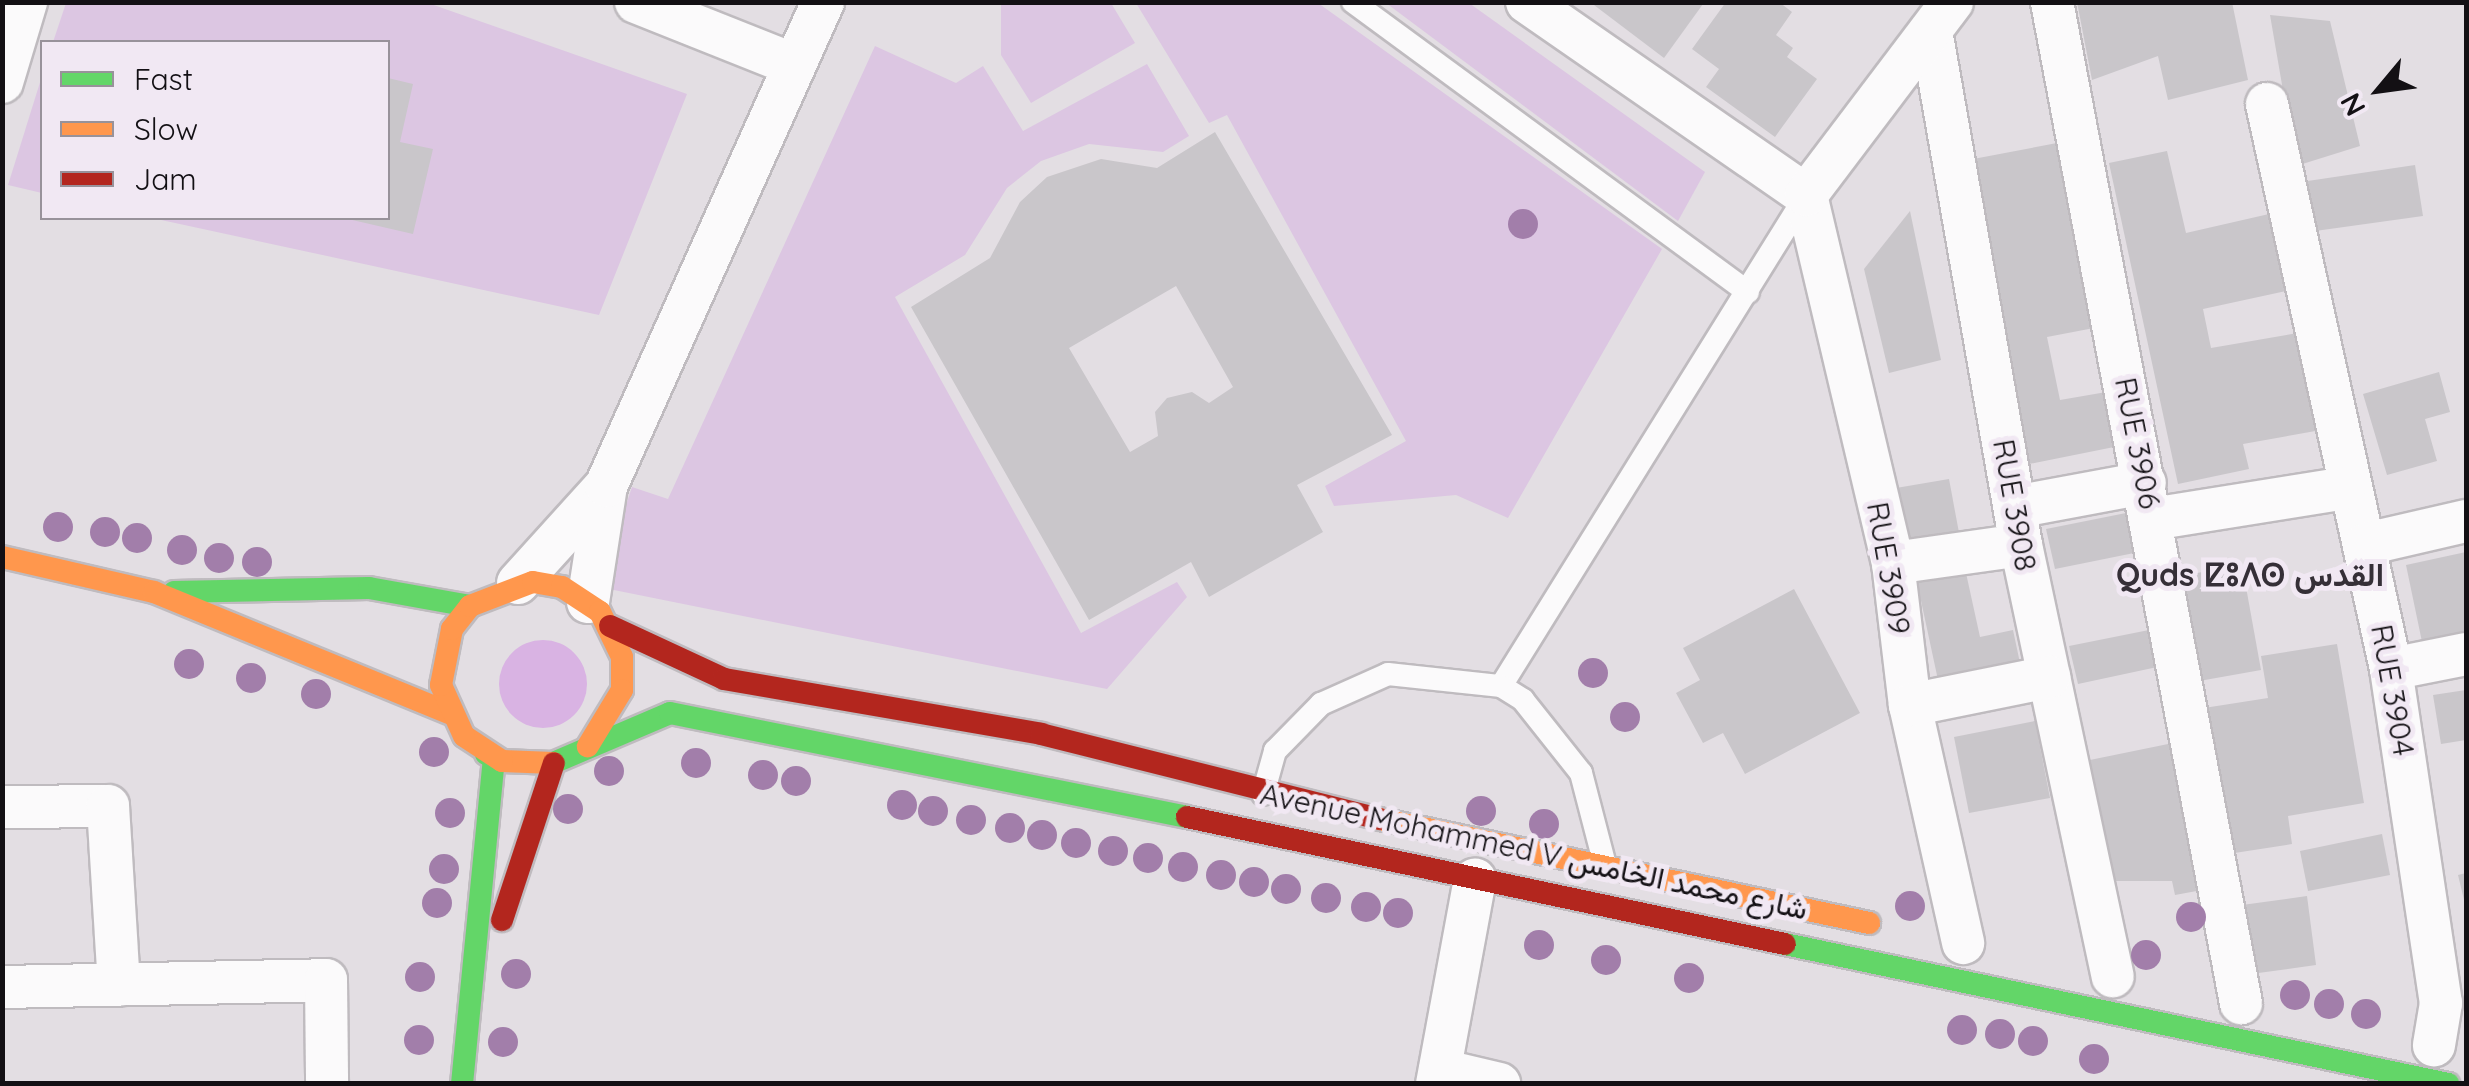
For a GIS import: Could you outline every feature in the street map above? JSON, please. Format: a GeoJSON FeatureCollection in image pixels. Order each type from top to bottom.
{"type":"FeatureCollection","features":[{"type":"Feature","properties":{"kind":"main road"},"geometry":{"type":"LineString","coordinates":[[2,557],[154,592],[449,713],[494,758],[476,999],[462,1084]]}},
{"type":"Feature","properties":{"kind":"main road"},"geometry":{"type":"LineString","coordinates":[[449,713],[442,656],[470,606],[518,583],[562,587],[599,614],[622,690],[588,746],[554,763],[486,754]]}},
{"type":"Feature","properties":{"kind":"main road"},"geometry":{"type":"LineString","coordinates":[[154,592],[369,588],[470,606]]}},
{"type":"Feature","properties":{"kind":"main road","name":"Avenue Mohammed V شارع محمد الخامس"},"geometry":{"type":"LineString","coordinates":[[599,614],[724,679],[1041,734],[1263,794],[1891,928]]}},
{"type":"Feature","properties":{"kind":"main road","name":"Avenue Mohammed V شارع محمد الخامس"},"geometry":{"type":"LineString","coordinates":[[588,746],[670,713],[713,717],[1475,879],[2431,1064]]}},
{"type":"Feature","properties":{"kind":"main road"},"geometry":{"type":"LineString","coordinates":[[476,999],[554,763]]}},
{"type":"Feature","properties":{"kind":"street"},"geometry":{"type":"LineString","coordinates":[[2,82],[26,2]]}},
{"type":"Feature","properties":{"kind":"street"},"geometry":{"type":"LineString","coordinates":[[636,2],[794,65]]}},
{"type":"Feature","properties":{"kind":"street"},"geometry":{"type":"LineString","coordinates":[[518,583],[606,486],[823,2]]}},
{"type":"Feature","properties":{"kind":"street"},"geometry":{"type":"LineString","coordinates":[[1527,2],[1806,195],[1941,17]]}},
{"type":"Feature","properties":{"kind":"street","name":"RUE 3906"},"geometry":{"type":"LineString","coordinates":[[2052,2],[2149,501],[2235,1002]]}},
{"type":"Feature","properties":{"kind":"street","name":"RUE 3908"},"geometry":{"type":"LineString","coordinates":[[1941,17],[2018,526],[2107,974]]}},
{"type":"Feature","properties":{"kind":"street","name":"RUE 3904"},"geometry":{"type":"LineString","coordinates":[[2266,104],[2345,488],[2366,544],[2391,669],[2441,1003],[2431,1064]]}},
{"type":"Feature","properties":{"kind":"street","name":"RUE 3909"},"geometry":{"type":"LineString","coordinates":[[1806,195],[1894,563],[1910,705],[1957,941]]}},
{"type":"Feature","properties":{"kind":"street"},"geometry":{"type":"LineString","coordinates":[[599,614],[606,486]]}},
{"type":"Feature","properties":{"kind":"street"},"geometry":{"type":"LineString","coordinates":[[1894,563],[2018,526],[2149,501],[2345,488]]}},
{"type":"Feature","properties":{"kind":"street"},"geometry":{"type":"LineString","coordinates":[[2366,544],[2466,521]]}},
{"type":"Feature","properties":{"kind":"street"},"geometry":{"type":"LineString","coordinates":[[2391,669],[2466,654]]}},
{"type":"Feature","properties":{"kind":"street"},"geometry":{"type":"LineString","coordinates":[[1910,705],[2049,677]]}},
{"type":"Feature","properties":{"kind":"street"},"geometry":{"type":"LineString","coordinates":[[2,807],[108,806],[119,984]]}},
{"type":"Feature","properties":{"kind":"street"},"geometry":{"type":"LineString","coordinates":[[1475,879],[1439,1076],[1499,1084]]}},
{"type":"Feature","properties":{"kind":"street"},"geometry":{"type":"LineString","coordinates":[[2,987],[326,980],[326,1084]]}},
{"type":"Feature","properties":{"kind":"lane"},"geometry":{"type":"LineString","coordinates":[[1353,2],[1748,292]]}},
{"type":"Feature","properties":{"kind":"lane"},"geometry":{"type":"LineString","coordinates":[[1501,686],[1806,195]]}},
{"type":"Feature","properties":{"kind":"lane"},"geometry":{"type":"LineString","coordinates":[[1263,794],[1274,751],[1321,704],[1388,674],[1501,686],[1524,700],[1581,773],[1605,865]]}},
{"type":"Feature","properties":{"kind":"shaded area"},"geometry":{"type":"Polygon","coordinates":[[[66,3],[428,3],[687,94],[599,315],[161,220],[390,220],[390,40],[54,40],[66,3]]]}},
{"type":"Feature","properties":{"kind":"shaded area"},"geometry":{"type":"Polygon","coordinates":[[[1001,3],[1111,3],[1135,43],[1031,103],[1001,55],[1001,3]]]}},
{"type":"Feature","properties":{"kind":"shaded area"},"geometry":{"type":"Polygon","coordinates":[[[1136,3],[1318,3],[1662,249],[1508,518],[1456,495],[1334,506],[1325,486],[1406,441],[1227,115],[1209,123],[1136,3]]]}},
{"type":"Feature","properties":{"kind":"shaded area"},"geometry":{"type":"Polygon","coordinates":[[[1386,3],[1469,3],[1705,172],[1678,221],[1386,3]]]}},
{"type":"Feature","properties":{"kind":"shaded area"},"geometry":{"type":"Polygon","coordinates":[[[875,46],[956,83],[983,66],[1023,131],[1147,64],[1189,136],[1163,152],[1089,144],[1041,161],[1007,188],[965,255],[895,297],[1081,633],[1177,582],[1187,597],[1107,689],[599,587],[632,487],[668,499],[875,46]]]}},
{"type":"Feature","properties":{"kind":"shaded area"},"geometry":{"type":"Polygon","coordinates":[[[40,82],[40,193],[8,185],[40,82]]]}},
{"type":"Feature","properties":{"kind":"shaded area"},"geometry":{"type":"Polygon","coordinates":[[[543,640],[568,647],[580,659],[587,684],[580,709],[568,721],[543,728],[518,721],[506,709],[499,684],[506,659],[518,647],[543,640]]]}},
{"type":"Feature","properties":{"kind":"building"},"geometry":{"type":"Polygon","coordinates":[[[1590,2],[1701,2],[1703,4],[1664,58],[1590,2]]]}},
{"type":"Feature","properties":{"kind":"building"},"geometry":{"type":"Polygon","coordinates":[[[1726,2],[1779,2],[1792,12],[1776,35],[1793,48],[1787,57],[1817,79],[1775,137],[1706,87],[1719,69],[1692,49],[1726,2]]]}},
{"type":"Feature","properties":{"kind":"building"},"geometry":{"type":"Polygon","coordinates":[[[2077,2],[2232,2],[2248,80],[2168,100],[2158,56],[2092,80],[2077,2]]]}},
{"type":"Feature","properties":{"kind":"building"},"geometry":{"type":"Polygon","coordinates":[[[2270,15],[2330,21],[2360,146],[2296,166],[2270,15]]]}},
{"type":"Feature","properties":{"kind":"building"},"geometry":{"type":"Polygon","coordinates":[[[390,78],[413,84],[400,142],[433,149],[413,234],[352,220],[390,220],[390,78]]]}},
{"type":"Feature","properties":{"kind":"building"},"geometry":{"type":"Polygon","coordinates":[[[1215,132],[1392,435],[1297,485],[1323,532],[1209,597],[1191,562],[1089,620],[911,307],[990,258],[1020,202],[1047,177],[1101,159],[1157,168],[1215,132]],[[1176,286],[1069,348],[1130,452],[1158,436],[1155,412],[1167,398],[1192,392],[1209,403],[1233,387],[1176,286]]]}},
{"type":"Feature","properties":{"kind":"building"},"geometry":{"type":"Polygon","coordinates":[[[2057,143],[2094,328],[2047,337],[2060,400],[2118,390],[2129,444],[2029,464],[1968,160],[2057,143]]]}},
{"type":"Feature","properties":{"kind":"building"},"geometry":{"type":"Polygon","coordinates":[[[2167,151],[2186,233],[2269,214],[2286,291],[2203,309],[2211,348],[2304,332],[2321,430],[2243,444],[2249,469],[2178,484],[2109,163],[2167,151]]]}},
{"type":"Feature","properties":{"kind":"building"},"geometry":{"type":"Polygon","coordinates":[[[2415,165],[2423,216],[2308,232],[2301,182],[2415,165]]]}},
{"type":"Feature","properties":{"kind":"building"},"geometry":{"type":"Polygon","coordinates":[[[1910,211],[1941,360],[1889,373],[1864,269],[1910,211]]]}},
{"type":"Feature","properties":{"kind":"building"},"geometry":{"type":"Polygon","coordinates":[[[2439,372],[2450,412],[2425,419],[2437,461],[2387,475],[2363,394],[2439,372]]]}},
{"type":"Feature","properties":{"kind":"building"},"geometry":{"type":"Polygon","coordinates":[[[1949,479],[1960,538],[1906,548],[1896,488],[1949,479]]]}},
{"type":"Feature","properties":{"kind":"building"},"geometry":{"type":"Polygon","coordinates":[[[2136,511],[2144,551],[2055,569],[2046,529],[2136,511]]]}},
{"type":"Feature","properties":{"kind":"building"},"geometry":{"type":"Polygon","coordinates":[[[2466,552],[2466,653],[2426,661],[2406,565],[2466,552]]]}},
{"type":"Feature","properties":{"kind":"building"},"geometry":{"type":"Polygon","coordinates":[[[2242,565],[2261,670],[2188,683],[2169,578],[2242,565]]]}},
{"type":"Feature","properties":{"kind":"building"},"geometry":{"type":"Polygon","coordinates":[[[1966,573],[1980,637],[2013,630],[2020,663],[1938,680],[1917,582],[1966,573]]]}},
{"type":"Feature","properties":{"kind":"building"},"geometry":{"type":"Polygon","coordinates":[[[1794,589],[1860,713],[1745,774],[1723,733],[1703,743],[1676,693],[1700,680],[1683,648],[1794,589]]]}},
{"type":"Feature","properties":{"kind":"building"},"geometry":{"type":"Polygon","coordinates":[[[2154,629],[2162,666],[2078,684],[2069,646],[2154,629]]]}},
{"type":"Feature","properties":{"kind":"building"},"geometry":{"type":"Polygon","coordinates":[[[2337,644],[2364,803],[2288,816],[2292,844],[2228,854],[2204,708],[2268,698],[2261,656],[2337,644]]]}},
{"type":"Feature","properties":{"kind":"building"},"geometry":{"type":"Polygon","coordinates":[[[2466,690],[2466,740],[2441,744],[2433,695],[2466,690]]]}},
{"type":"Feature","properties":{"kind":"building"},"geometry":{"type":"Polygon","coordinates":[[[2035,721],[2050,798],[1969,813],[1954,737],[2035,721]]]}},
{"type":"Feature","properties":{"kind":"building"},"geometry":{"type":"Polygon","coordinates":[[[2173,743],[2202,890],[2175,895],[2172,881],[2110,881],[2085,761],[2173,743]]]}},
{"type":"Feature","properties":{"kind":"building"},"geometry":{"type":"Polygon","coordinates":[[[2382,834],[2390,875],[2308,891],[2300,851],[2382,834]]]}},
{"type":"Feature","properties":{"kind":"building"},"geometry":{"type":"Polygon","coordinates":[[[2466,873],[2466,904],[2465,904],[2458,875],[2466,873]]]}},
{"type":"Feature","properties":{"kind":"building"},"geometry":{"type":"Polygon","coordinates":[[[2307,896],[2316,965],[2251,974],[2242,905],[2307,896]]]}},
{"type":"Feature","properties":{"kind":"traffic: fast"},"geometry":{"type":"LineString","coordinates":[[174,592],[369,588],[470,606]]}},
{"type":"Feature","properties":{"kind":"traffic: fast"},"geometry":{"type":"LineString","coordinates":[[553,763],[670,713],[1187,817]]}},
{"type":"Feature","properties":{"kind":"traffic: fast"},"geometry":{"type":"LineString","coordinates":[[462,1084],[494,758],[486,754]]}},
{"type":"Feature","properties":{"kind":"traffic: fast"},"geometry":{"type":"LineString","coordinates":[[1785,944],[2448,1084]]}},
{"type":"Feature","properties":{"kind":"traffic: slow"},"geometry":{"type":"LineString","coordinates":[[2,557],[154,592],[449,713]]}},
{"type":"Feature","properties":{"kind":"traffic: slow"},"geometry":{"type":"LineString","coordinates":[[553,763],[502,761],[464,736],[441,685],[452,629],[470,606],[533,582],[562,587],[600,612],[622,657],[622,690],[588,746]]}},
{"type":"Feature","properties":{"kind":"traffic: slow"},"geometry":{"type":"LineString","coordinates":[[1380,819],[1869,923]]}},
{"type":"Feature","properties":{"kind":"traffic: jam"},"geometry":{"type":"LineString","coordinates":[[610,626],[724,679],[1041,734],[1380,819]]}},
{"type":"Feature","properties":{"kind":"traffic: jam"},"geometry":{"type":"LineString","coordinates":[[502,920],[554,763]]}},
{"type":"Feature","properties":{"kind":"traffic: jam"},"geometry":{"type":"LineString","coordinates":[[1187,817],[1785,944]]}},
{"type":"Feature","properties":{"kind":"district","name":"Quds ⵇⵓⴷⵙ القدس"},"geometry":{"type":"Point","coordinates":[2250,574]}}]}
